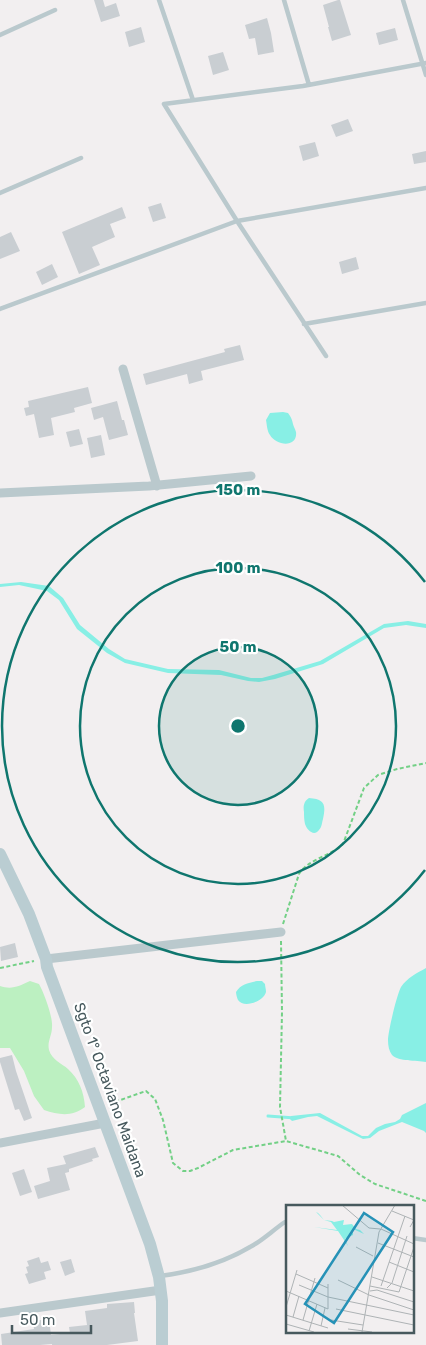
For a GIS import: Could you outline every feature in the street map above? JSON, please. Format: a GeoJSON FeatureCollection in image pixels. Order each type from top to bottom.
{"type":"FeatureCollection","features":[{"type":"Feature","properties":{"kind":"main road","name":"Sgto 1° Octaviano Maidana"},"geometry":{"type":"LineString","coordinates":[[0,854],[4,868],[29,914],[150,1244],[161,1290],[162,1345]]}},
{"type":"Feature","properties":{"kind":"street"},"geometry":{"type":"LineString","coordinates":[[122,369],[157,486]]}},
{"type":"Feature","properties":{"kind":"street"},"geometry":{"type":"LineString","coordinates":[[0,493],[157,486],[251,476]]}},
{"type":"Feature","properties":{"kind":"street"},"geometry":{"type":"LineString","coordinates":[[46,959],[281,932]]}},
{"type":"Feature","properties":{"kind":"street"},"geometry":{"type":"LineString","coordinates":[[0,1143],[106,1122]]}},
{"type":"Feature","properties":{"kind":"street"},"geometry":{"type":"LineString","coordinates":[[0,1313],[161,1290]]}},
{"type":"Feature","properties":{"kind":"lane"},"geometry":{"type":"LineString","coordinates":[[160,0],[193,100]]}},
{"type":"Feature","properties":{"kind":"lane"},"geometry":{"type":"LineString","coordinates":[[284,0],[309,85]]}},
{"type":"Feature","properties":{"kind":"lane"},"geometry":{"type":"LineString","coordinates":[[403,0],[426,74]]}},
{"type":"Feature","properties":{"kind":"lane"},"geometry":{"type":"LineString","coordinates":[[0,35],[55,10]]}},
{"type":"Feature","properties":{"kind":"lane"},"geometry":{"type":"LineString","coordinates":[[326,356],[237,222],[164,104],[309,85],[424,64]]}},
{"type":"Feature","properties":{"kind":"lane"},"geometry":{"type":"LineString","coordinates":[[0,193],[81,158]]}},
{"type":"Feature","properties":{"kind":"lane"},"geometry":{"type":"LineString","coordinates":[[0,309],[237,222],[426,188]]}},
{"type":"Feature","properties":{"kind":"lane"},"geometry":{"type":"LineString","coordinates":[[304,324],[426,303]]}},
{"type":"Feature","properties":{"kind":"lane"},"geometry":{"type":"LineString","coordinates":[[159,1277],[186,1272],[222,1260],[250,1247],[286,1222]]}},
{"type":"Feature","properties":{"kind":"path"},"geometry":{"type":"LineString","coordinates":[[286,1142],[280,1107],[281,932],[299,874],[303,868],[337,850],[343,844],[364,788],[378,775],[426,763]]}},
{"type":"Feature","properties":{"kind":"path"},"geometry":{"type":"LineString","coordinates":[[0,968],[46,959]]}},
{"type":"Feature","properties":{"kind":"path"},"geometry":{"type":"LineString","coordinates":[[100,1106],[146,1092],[150,1095],[155,1099],[163,1120],[174,1163],[183,1170],[198,1168],[233,1150],[286,1142],[338,1156],[360,1175],[375,1184],[426,1201]]}},
{"type":"Feature","properties":{"kind":"green space"},"geometry":{"type":"Polygon","coordinates":[[[30,981],[39,984],[50,1011],[52,1030],[49,1044],[50,1053],[54,1059],[72,1073],[82,1091],[85,1107],[70,1114],[60,1114],[44,1110],[34,1096],[24,1071],[10,1048],[0,1048],[0,986],[19,986],[30,981]]]}},
{"type":"Feature","properties":{"kind":"water"},"geometry":{"type":"Polygon","coordinates":[[[270,413],[288,413],[292,419],[296,432],[294,441],[286,444],[273,439],[268,432],[266,420],[270,413]]]}},
{"type":"Feature","properties":{"kind":"water"},"geometry":{"type":"Polygon","coordinates":[[[21,582],[49,586],[63,598],[80,625],[109,649],[125,659],[168,669],[219,670],[251,678],[262,678],[320,661],[384,624],[408,621],[426,624],[426,628],[406,625],[384,628],[323,664],[259,682],[221,675],[168,673],[125,663],[107,653],[77,629],[59,600],[47,591],[19,585],[0,587],[0,584],[21,582]]]}},
{"type":"Feature","properties":{"kind":"water"},"geometry":{"type":"Polygon","coordinates":[[[309,798],[321,801],[324,806],[321,826],[315,833],[309,830],[305,822],[304,806],[309,798]]]}},
{"type":"Feature","properties":{"kind":"water"},"geometry":{"type":"Polygon","coordinates":[[[426,968],[426,1062],[399,1059],[392,1055],[388,1042],[397,997],[406,981],[426,968]]]}},
{"type":"Feature","properties":{"kind":"water"},"geometry":{"type":"Polygon","coordinates":[[[262,981],[265,984],[266,992],[262,998],[249,1004],[241,1003],[236,995],[238,989],[245,984],[262,981]]]}},
{"type":"Feature","properties":{"kind":"water"},"geometry":{"type":"Polygon","coordinates":[[[426,1103],[426,1133],[402,1122],[379,1131],[370,1138],[363,1139],[317,1116],[292,1121],[290,1119],[291,1116],[320,1113],[362,1136],[368,1136],[376,1128],[395,1122],[402,1115],[426,1103]]]}},
{"type":"Feature","properties":{"kind":"building"},"geometry":{"type":"Polygon","coordinates":[[[94,0],[103,0],[105,7],[116,3],[120,16],[101,22],[94,0]]]}},
{"type":"Feature","properties":{"kind":"building"},"geometry":{"type":"Polygon","coordinates":[[[340,0],[351,35],[332,41],[323,5],[340,0]]]}},
{"type":"Feature","properties":{"kind":"building"},"geometry":{"type":"Polygon","coordinates":[[[267,18],[274,52],[258,55],[255,38],[249,39],[245,25],[267,18]]]}},
{"type":"Feature","properties":{"kind":"building"},"geometry":{"type":"Polygon","coordinates":[[[141,27],[145,42],[129,47],[125,32],[141,27]]]}},
{"type":"Feature","properties":{"kind":"building"},"geometry":{"type":"Polygon","coordinates":[[[395,28],[398,40],[379,45],[376,33],[395,28]]]}},
{"type":"Feature","properties":{"kind":"building"},"geometry":{"type":"Polygon","coordinates":[[[223,52],[229,70],[213,75],[208,56],[223,52]]]}},
{"type":"Feature","properties":{"kind":"building"},"geometry":{"type":"Polygon","coordinates":[[[348,119],[353,131],[336,137],[331,125],[348,119]]]}},
{"type":"Feature","properties":{"kind":"building"},"geometry":{"type":"Polygon","coordinates":[[[315,142],[319,156],[303,161],[299,146],[315,142]]]}},
{"type":"Feature","properties":{"kind":"building"},"geometry":{"type":"Polygon","coordinates":[[[426,151],[426,162],[414,164],[412,154],[426,151]]]}},
{"type":"Feature","properties":{"kind":"building"},"geometry":{"type":"Polygon","coordinates":[[[161,203],[166,218],[153,222],[148,207],[161,203]]]}},
{"type":"Feature","properties":{"kind":"building"},"geometry":{"type":"Polygon","coordinates":[[[122,207],[126,218],[110,224],[115,237],[92,247],[100,265],[79,274],[62,232],[122,207]]]}},
{"type":"Feature","properties":{"kind":"building"},"geometry":{"type":"Polygon","coordinates":[[[11,232],[20,251],[0,259],[0,237],[11,232]]]}},
{"type":"Feature","properties":{"kind":"building"},"geometry":{"type":"Polygon","coordinates":[[[356,257],[359,269],[342,274],[339,262],[356,257]]]}},
{"type":"Feature","properties":{"kind":"building"},"geometry":{"type":"Polygon","coordinates":[[[52,264],[58,277],[42,285],[36,272],[52,264]]]}},
{"type":"Feature","properties":{"kind":"building"},"geometry":{"type":"Polygon","coordinates":[[[240,345],[244,360],[201,371],[203,380],[189,384],[187,374],[146,385],[143,374],[225,352],[224,349],[240,345]]]}},
{"type":"Feature","properties":{"kind":"building"},"geometry":{"type":"Polygon","coordinates":[[[88,387],[92,403],[74,408],[75,412],[51,418],[54,435],[39,438],[34,414],[26,416],[24,408],[29,407],[28,401],[88,387]]]}},
{"type":"Feature","properties":{"kind":"building"},"geometry":{"type":"Polygon","coordinates":[[[117,401],[128,435],[109,440],[103,417],[94,420],[91,408],[117,401]]]}},
{"type":"Feature","properties":{"kind":"building"},"geometry":{"type":"Polygon","coordinates":[[[79,429],[83,444],[70,447],[66,432],[79,429]]]}},
{"type":"Feature","properties":{"kind":"building"},"geometry":{"type":"Polygon","coordinates":[[[101,435],[105,455],[91,458],[87,438],[101,435]]]}},
{"type":"Feature","properties":{"kind":"building"},"geometry":{"type":"Polygon","coordinates":[[[15,943],[18,957],[1,961],[0,947],[15,943]]]}},
{"type":"Feature","properties":{"kind":"building"},"geometry":{"type":"Polygon","coordinates":[[[12,1055],[32,1118],[24,1121],[19,1109],[15,1110],[0,1062],[0,1058],[12,1055]]]}},
{"type":"Feature","properties":{"kind":"building"},"geometry":{"type":"Polygon","coordinates":[[[95,1147],[99,1157],[69,1169],[69,1172],[65,1173],[70,1190],[38,1199],[34,1186],[50,1181],[47,1168],[66,1164],[63,1156],[95,1147]]]}},
{"type":"Feature","properties":{"kind":"building"},"geometry":{"type":"Polygon","coordinates":[[[24,1169],[32,1192],[20,1196],[12,1173],[24,1169]]]}},
{"type":"Feature","properties":{"kind":"building"},"geometry":{"type":"Polygon","coordinates":[[[39,1257],[41,1263],[48,1261],[51,1270],[44,1272],[46,1279],[29,1284],[25,1274],[28,1273],[26,1267],[29,1266],[27,1261],[39,1257]]]}},
{"type":"Feature","properties":{"kind":"building"},"geometry":{"type":"Polygon","coordinates":[[[71,1259],[75,1272],[65,1276],[60,1262],[71,1259]]]}},
{"type":"Feature","properties":{"kind":"building"},"geometry":{"type":"Polygon","coordinates":[[[134,1302],[138,1341],[107,1345],[2,1345],[1,1334],[34,1329],[33,1321],[49,1319],[51,1335],[70,1333],[69,1327],[87,1325],[85,1311],[107,1308],[107,1304],[134,1302]]]}},
{"type":"Feature","properties":{"kind":"waterway"},"geometry":{"type":"LineString","coordinates":[[268,1116],[295,1118]]}}]}
